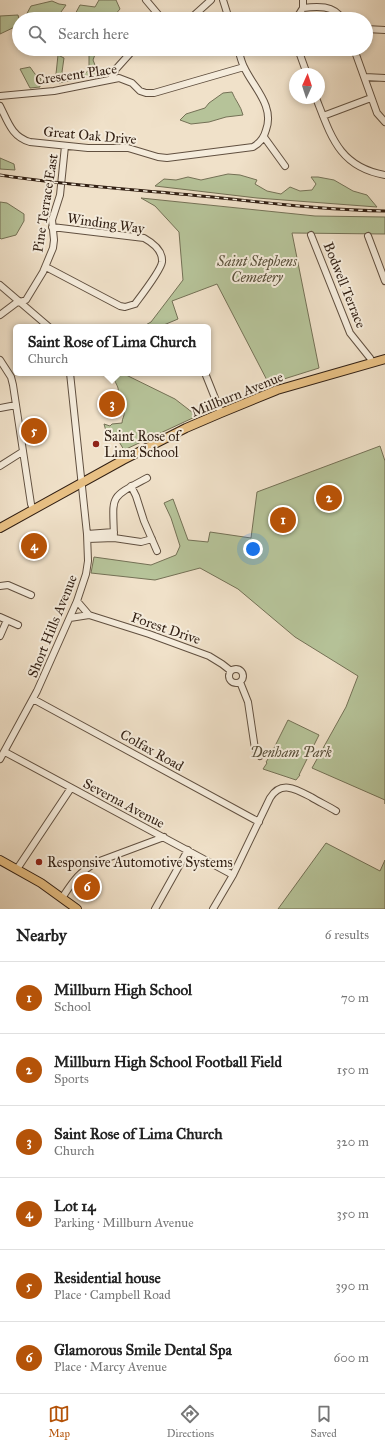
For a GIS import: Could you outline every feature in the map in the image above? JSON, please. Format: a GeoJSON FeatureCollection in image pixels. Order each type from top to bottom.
{"type":"FeatureCollection","features":[{"type":"Feature","properties":{"kind":"main road","name":"Millburn Avenue"},"geometry":{"type":"LineString","coordinates":[[0,528],[82,481],[221,412],[274,391],[385,359]]}},
{"type":"Feature","properties":{"kind":"main road"},"geometry":{"type":"LineString","coordinates":[[0,860],[41,883],[77,909]]}},
{"type":"Feature","properties":{"kind":"street"},"geometry":{"type":"LineString","coordinates":[[146,0],[156,12]]}},
{"type":"Feature","properties":{"kind":"street"},"geometry":{"type":"LineString","coordinates":[[198,12],[211,0]]}},
{"type":"Feature","properties":{"kind":"street"},"geometry":{"type":"LineString","coordinates":[[223,0],[227,12]]}},
{"type":"Feature","properties":{"kind":"street"},"geometry":{"type":"LineString","coordinates":[[300,12],[303,8],[303,0]]}},
{"type":"Feature","properties":{"kind":"street"},"geometry":{"type":"LineString","coordinates":[[303,8],[329,8],[337,12]]}},
{"type":"Feature","properties":{"kind":"street"},"geometry":{"type":"LineString","coordinates":[[373,29],[385,30]]}},
{"type":"Feature","properties":{"kind":"street"},"geometry":{"type":"LineString","coordinates":[[112,79],[116,68],[127,56]]}},
{"type":"Feature","properties":{"kind":"street"},"geometry":{"type":"LineString","coordinates":[[240,56],[244,67],[267,107],[268,123],[264,137],[285,166]]}},
{"type":"Feature","properties":{"kind":"street"},"geometry":{"type":"LineString","coordinates":[[301,56],[305,68]]}},
{"type":"Feature","properties":{"kind":"street"},"geometry":{"type":"LineString","coordinates":[[357,56],[377,113],[385,122]]}},
{"type":"Feature","properties":{"kind":"street","name":"Crescent Place"},"geometry":{"type":"LineString","coordinates":[[0,96],[54,91],[112,79],[125,80],[132,83],[140,91],[154,93],[244,67]]}},
{"type":"Feature","properties":{"kind":"street"},"geometry":{"type":"LineString","coordinates":[[365,77],[385,78]]}},
{"type":"Feature","properties":{"kind":"street"},"geometry":{"type":"LineString","coordinates":[[323,116],[371,98]]}},
{"type":"Feature","properties":{"kind":"street"},"geometry":{"type":"LineString","coordinates":[[318,104],[331,136],[344,154],[362,168],[385,175]]}},
{"type":"Feature","properties":{"kind":"street","name":"Great Oak Drive"},"geometry":{"type":"LineString","coordinates":[[0,106],[12,130],[19,138],[30,142],[88,148],[128,148],[158,157],[167,158],[253,147],[264,137]]}},
{"type":"Feature","properties":{"kind":"street","name":"Pine Terrace East"},"geometry":{"type":"LineString","coordinates":[[0,315],[16,303],[26,300],[46,267],[53,248],[54,240],[52,220],[60,195],[65,146]]}},
{"type":"Feature","properties":{"kind":"street","name":"Winding Way"},"geometry":{"type":"LineString","coordinates":[[46,267],[124,307],[135,304],[162,264],[161,256],[154,244],[144,238],[52,227]]}},
{"type":"Feature","properties":{"kind":"street","name":"Bodwell Terrace"},"geometry":{"type":"LineString","coordinates":[[311,236],[350,332],[372,362]]}},
{"type":"Feature","properties":{"kind":"street"},"geometry":{"type":"LineString","coordinates":[[368,236],[385,281]]}},
{"type":"Feature","properties":{"kind":"street"},"geometry":{"type":"LineString","coordinates":[[0,285],[46,324]]}},
{"type":"Feature","properties":{"kind":"street"},"geometry":{"type":"LineString","coordinates":[[0,360],[11,377],[22,452],[33,509]]}},
{"type":"Feature","properties":{"kind":"street","name":"Short Hills Avenue"},"geometry":{"type":"LineString","coordinates":[[0,759],[33,699],[70,618],[77,601],[87,567],[89,552],[88,536],[70,376]]}},
{"type":"Feature","properties":{"kind":"street"},"geometry":{"type":"LineString","coordinates":[[206,376],[221,412]]}},
{"type":"Feature","properties":{"kind":"street"},"geometry":{"type":"LineString","coordinates":[[0,408],[16,405]]}},
{"type":"Feature","properties":{"kind":"street"},"geometry":{"type":"LineString","coordinates":[[0,466],[22,452]]}},
{"type":"Feature","properties":{"kind":"street"},"geometry":{"type":"LineString","coordinates":[[114,535],[114,500],[121,492],[148,478]]}},
{"type":"Feature","properties":{"kind":"street"},"geometry":{"type":"LineString","coordinates":[[131,486],[156,551]]}},
{"type":"Feature","properties":{"kind":"street"},"geometry":{"type":"LineString","coordinates":[[88,536],[114,535],[141,542],[152,540]]}},
{"type":"Feature","properties":{"kind":"street"},"geometry":{"type":"LineString","coordinates":[[0,586],[8,585],[31,594]]}},
{"type":"Feature","properties":{"kind":"street"},"geometry":{"type":"LineString","coordinates":[[77,601],[89,615]]}},
{"type":"Feature","properties":{"kind":"street","name":"Forest Drive"},"geometry":{"type":"LineString","coordinates":[[70,618],[89,615],[149,634],[203,654],[222,664],[231,671]]}},
{"type":"Feature","properties":{"kind":"street"},"geometry":{"type":"LineString","coordinates":[[0,617],[18,625]]}},
{"type":"Feature","properties":{"kind":"street"},"geometry":{"type":"LineString","coordinates":[[0,636],[7,620]]}},
{"type":"Feature","properties":{"kind":"street","name":"Forest Drive"},"geometry":{"type":"LineString","coordinates":[[235,669],[241,671],[243,677],[240,682],[236,684],[230,680],[229,676],[231,671],[235,669]]}},
{"type":"Feature","properties":{"kind":"street","name":"Forest Drive"},"geometry":{"type":"LineString","coordinates":[[240,682],[248,702],[255,749],[260,756]]}},
{"type":"Feature","properties":{"kind":"street","name":"Colfax Road"},"geometry":{"type":"LineString","coordinates":[[33,699],[259,822]]}},
{"type":"Feature","properties":{"kind":"street","name":"Severna Avenue"},"geometry":{"type":"LineString","coordinates":[[0,744],[6,750],[71,788],[233,875]]}},
{"type":"Feature","properties":{"kind":"street"},"geometry":{"type":"LineString","coordinates":[[16,869],[71,788]]}},
{"type":"Feature","properties":{"kind":"street"},"geometry":{"type":"LineString","coordinates":[[213,909],[233,875],[272,795],[282,788],[291,788],[336,811]]}},
{"type":"Feature","properties":{"kind":"street"},"geometry":{"type":"LineString","coordinates":[[149,843],[150,830]]}},
{"type":"Feature","properties":{"kind":"street"},"geometry":{"type":"LineString","coordinates":[[62,898],[77,875],[87,868],[164,837]]}},
{"type":"Feature","properties":{"kind":"street"},"geometry":{"type":"LineString","coordinates":[[155,909],[188,850]]}},
{"type":"Feature","properties":{"kind":"green space"},"geometry":{"type":"Polygon","coordinates":[[[99,0],[116,0],[120,9],[117,12],[76,12],[80,5],[95,7],[99,0]]]}},
{"type":"Feature","properties":{"kind":"green space"},"geometry":{"type":"Polygon","coordinates":[[[52,1],[66,5],[61,12],[28,12],[31,6],[52,1]]]}},
{"type":"Feature","properties":{"kind":"green space"},"geometry":{"type":"Polygon","coordinates":[[[12,15],[12,28],[0,34],[0,16],[12,15]]]}},
{"type":"Feature","properties":{"kind":"green space"},"geometry":{"type":"Polygon","coordinates":[[[58,56],[64,58],[62,72],[66,76],[82,76],[89,70],[89,56],[94,56],[93,60],[99,75],[59,83],[56,74],[58,56]]]}},
{"type":"Feature","properties":{"kind":"green space"},"geometry":{"type":"Polygon","coordinates":[[[30,67],[41,79],[40,87],[30,88],[20,69],[30,67]]]}},
{"type":"Feature","properties":{"kind":"green space"},"geometry":{"type":"Polygon","coordinates":[[[232,92],[243,115],[191,124],[180,120],[186,114],[205,108],[209,103],[223,93],[232,92]]]}},
{"type":"Feature","properties":{"kind":"green space"},"geometry":{"type":"Polygon","coordinates":[[[0,158],[14,164],[15,170],[0,169],[0,158]]]}},
{"type":"Feature","properties":{"kind":"green space"},"geometry":{"type":"Polygon","coordinates":[[[228,174],[240,175],[257,180],[255,184],[267,191],[281,194],[290,187],[300,191],[312,190],[316,184],[311,177],[334,180],[353,191],[367,195],[377,207],[257,198],[155,186],[164,179],[176,180],[188,177],[201,180],[228,174]]]}},
{"type":"Feature","properties":{"kind":"green space","name":"Saint Stephens Cemetery"},"geometry":{"type":"Polygon","coordinates":[[[141,198],[315,216],[385,217],[385,234],[292,233],[319,368],[284,379],[270,386],[217,284],[172,301],[178,319],[166,324],[147,324],[151,322],[183,280],[179,232],[155,206],[141,198]]]}},
{"type":"Feature","properties":{"kind":"green space"},"geometry":{"type":"Polygon","coordinates":[[[0,202],[7,203],[24,214],[24,221],[16,235],[1,239],[0,238],[0,202]]]}},
{"type":"Feature","properties":{"kind":"green space"},"geometry":{"type":"Polygon","coordinates":[[[114,376],[128,376],[175,399],[197,416],[124,450],[118,440],[118,437],[113,434],[112,431],[106,431],[104,424],[110,426],[112,424],[122,423],[124,415],[124,412],[119,404],[118,388],[114,376]]]}},
{"type":"Feature","properties":{"kind":"green space"},"geometry":{"type":"Polygon","coordinates":[[[380,446],[385,461],[385,800],[312,768],[346,707],[358,676],[295,637],[238,589],[200,568],[155,580],[91,573],[94,557],[151,565],[176,555],[180,546],[171,518],[164,503],[173,499],[188,540],[208,542],[210,532],[251,538],[257,492],[380,446]]]}},
{"type":"Feature","properties":{"kind":"green space","name":"Denham Park"},"geometry":{"type":"Polygon","coordinates":[[[288,720],[319,735],[300,775],[296,780],[263,769],[288,720]]]}},
{"type":"Feature","properties":{"kind":"green space"},"geometry":{"type":"Polygon","coordinates":[[[326,843],[380,871],[385,860],[385,909],[278,909],[326,843]]]}},
{"type":"Feature","properties":{"kind":"railway"},"geometry":{"type":"LineString","coordinates":[[0,175],[71,184],[288,205],[385,211]]}},
{"type":"Feature","properties":{"kind":"place","name":"Saint Rose of Lima Church"},"geometry":{"type":"Point","coordinates":[112,404]}},
{"type":"Feature","properties":{"kind":"place","name":"Residential house"},"geometry":{"type":"Point","coordinates":[34,431]}},
{"type":"Feature","properties":{"kind":"place","name":"Saint Rose of Lima School"},"geometry":{"type":"Point","coordinates":[96,444]}},
{"type":"Feature","properties":{"kind":"place","name":"Millburn High School Football Field"},"geometry":{"type":"Point","coordinates":[329,498]}},
{"type":"Feature","properties":{"kind":"place","name":"Millburn High School"},"geometry":{"type":"Point","coordinates":[283,520]}},
{"type":"Feature","properties":{"kind":"place","name":"Lot 14"},"geometry":{"type":"Point","coordinates":[34,546]}},
{"type":"Feature","properties":{"kind":"place","name":"Responsive Automotive Systems"},"geometry":{"type":"Point","coordinates":[39,862]}},
{"type":"Feature","properties":{"kind":"place","name":"Glamorous Smile Dental Spa"},"geometry":{"type":"Point","coordinates":[87,887]}}]}
